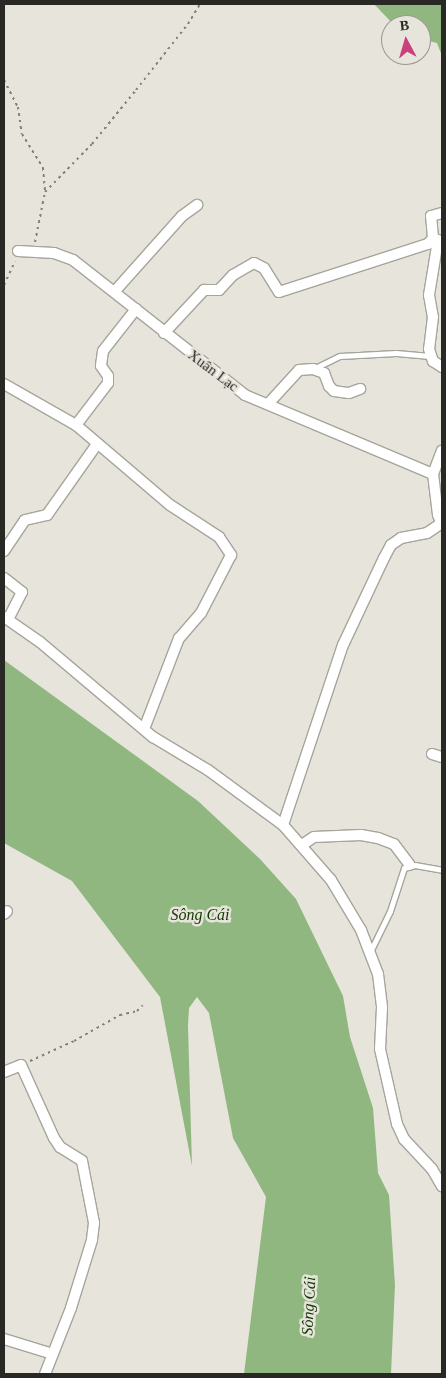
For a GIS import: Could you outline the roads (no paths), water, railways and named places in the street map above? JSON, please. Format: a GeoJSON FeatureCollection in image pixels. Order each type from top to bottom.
{"type":"FeatureCollection","features":[{"type":"Feature","properties":{"kind":"street"},"geometry":{"type":"LineString","coordinates":[[115,291],[182,216],[197,205]]}},
{"type":"Feature","properties":{"kind":"street"},"geometry":{"type":"LineString","coordinates":[[433,238],[431,216],[442,213]]}},
{"type":"Feature","properties":{"kind":"street"},"geometry":{"type":"LineString","coordinates":[[164,333],[204,290],[219,290],[233,274],[254,263],[264,268],[279,292],[414,250],[433,238]]}},
{"type":"Feature","properties":{"kind":"street"},"geometry":{"type":"LineString","coordinates":[[433,238],[438,240],[429,295],[433,318],[430,356],[442,367]]}},
{"type":"Feature","properties":{"kind":"street","name":"Xuân Lạc"},"geometry":{"type":"LineString","coordinates":[[18,251],[66,256],[115,291],[164,333],[237,390],[433,474]]}},
{"type":"Feature","properties":{"kind":"street"},"geometry":{"type":"LineString","coordinates":[[76,424],[108,382],[108,376],[101,366],[103,350],[136,309]]}},
{"type":"Feature","properties":{"kind":"street"},"geometry":{"type":"LineString","coordinates":[[268,404],[294,373],[313,369],[324,373],[329,386],[334,391],[349,393],[360,389]]}},
{"type":"Feature","properties":{"kind":"street"},"geometry":{"type":"LineString","coordinates":[[4,384],[76,424],[170,505],[219,537],[231,551],[201,613],[179,638],[144,729]]}},
{"type":"Feature","properties":{"kind":"street"},"geometry":{"type":"LineString","coordinates":[[4,551],[25,520],[47,515],[98,444]]}},
{"type":"Feature","properties":{"kind":"street"},"geometry":{"type":"LineString","coordinates":[[283,825],[348,633],[384,558],[392,545],[401,538],[427,533],[442,523],[433,474],[442,451]]}},
{"type":"Feature","properties":{"kind":"street"},"geometry":{"type":"LineString","coordinates":[[4,578],[22,592],[6,618],[144,729],[208,770],[283,825],[341,895],[371,950],[378,974],[382,1007],[380,1049],[397,1124],[404,1139],[432,1169],[442,1186]]}},
{"type":"Feature","properties":{"kind":"street"},"geometry":{"type":"LineString","coordinates":[[302,846],[314,837],[361,835],[378,838],[394,844],[410,865]]}},
{"type":"Feature","properties":{"kind":"street"},"geometry":{"type":"LineString","coordinates":[[4,1072],[21,1065],[54,1138],[60,1147],[82,1161],[94,1223],[88,1254],[54,1354],[45,1374]]}},
{"type":"Feature","properties":{"kind":"street"},"geometry":{"type":"LineString","coordinates":[[4,1339],[54,1354]]}},
{"type":"Feature","properties":{"kind":"lane"},"geometry":{"type":"LineString","coordinates":[[313,369],[340,356],[396,353],[430,356]]}},
{"type":"Feature","properties":{"kind":"lane"},"geometry":{"type":"LineString","coordinates":[[371,950],[390,911],[402,872],[410,865],[442,870]]}},
{"type":"Feature","properties":{"kind":"water"},"geometry":{"type":"Polygon","coordinates":[[[374,4],[442,4],[442,56],[437,43],[431,42],[431,15],[384,15],[374,4]]]}},
{"type":"Feature","properties":{"kind":"water","name":"Sông Cái"},"geometry":{"type":"Polygon","coordinates":[[[4,660],[198,801],[260,859],[296,899],[343,996],[350,1037],[373,1108],[378,1173],[389,1195],[395,1285],[391,1374],[244,1374],[266,1197],[233,1138],[209,1013],[197,997],[189,1008],[192,1166],[160,997],[72,881],[4,843],[4,660]]]}}]}
